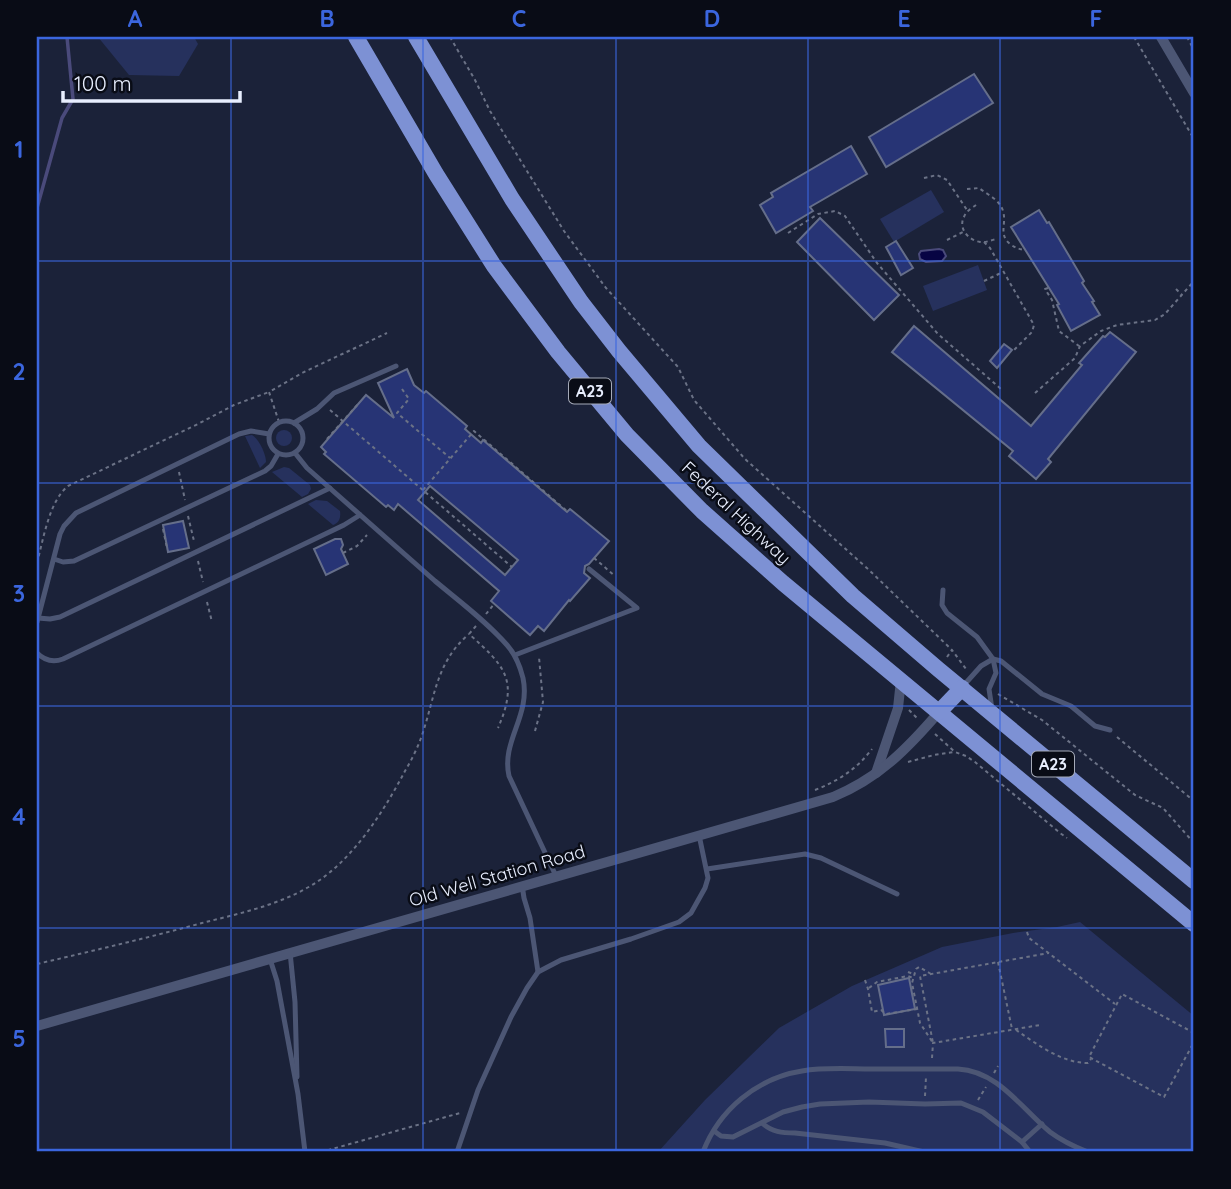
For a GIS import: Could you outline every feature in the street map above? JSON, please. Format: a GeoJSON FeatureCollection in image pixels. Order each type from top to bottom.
{"type":"FeatureCollection","features":[{"type":"Feature","properties":{"kind":"highway","name":"Federal Highway"},"geometry":{"type":"LineString","coordinates":[[356,37],[494,266],[558,352],[627,435],[702,511],[783,583],[1194,924]]}},
{"type":"Feature","properties":{"kind":"highway","name":"Federal Highway"},"geometry":{"type":"LineString","coordinates":[[416,37],[512,199],[581,302],[699,446],[853,596],[938,669],[967,682],[992,712],[1194,881]]}},
{"type":"Feature","properties":{"kind":"highway"},"geometry":{"type":"LineString","coordinates":[[939,712],[967,682]]}},
{"type":"Feature","properties":{"kind":"street"},"geometry":{"type":"LineString","coordinates":[[1161,37],[1194,93]]}},
{"type":"Feature","properties":{"kind":"street"},"geometry":{"type":"LineString","coordinates":[[876,774],[898,708],[901,680]]}},
{"type":"Feature","properties":{"kind":"street","name":"Old Well Station Road"},"geometry":{"type":"LineString","coordinates":[[37,1026],[833,797],[876,774],[912,743],[939,712]]}},
{"type":"Feature","properties":{"kind":"lane"},"geometry":{"type":"LineString","coordinates":[[294,423],[323,404],[334,393],[396,366]]}},
{"type":"Feature","properties":{"kind":"lane"},"geometry":{"type":"LineString","coordinates":[[279,422],[294,423],[302,432],[300,449],[295,453],[278,454],[270,445],[269,434],[279,422]]}},
{"type":"Feature","properties":{"kind":"lane"},"geometry":{"type":"LineString","coordinates":[[269,434],[251,431],[239,434],[83,509],[70,519],[60,534],[37,620],[60,617],[330,488]]}},
{"type":"Feature","properties":{"kind":"lane"},"geometry":{"type":"LineString","coordinates":[[295,453],[307,468],[507,644],[515,655],[524,682],[525,697],[508,752],[509,776],[556,876]]}},
{"type":"Feature","properties":{"kind":"lane"},"geometry":{"type":"LineString","coordinates":[[54,559],[74,561],[265,471],[278,454]]}},
{"type":"Feature","properties":{"kind":"lane"},"geometry":{"type":"LineString","coordinates":[[37,653],[45,660],[63,659],[360,515]]}},
{"type":"Feature","properties":{"kind":"lane"},"geometry":{"type":"LineString","coordinates":[[515,655],[637,608],[589,569]]}},
{"type":"Feature","properties":{"kind":"lane"},"geometry":{"type":"LineString","coordinates":[[943,590],[942,605],[947,613],[977,637],[993,659],[996,673],[989,689],[992,712]]}},
{"type":"Feature","properties":{"kind":"lane"},"geometry":{"type":"LineString","coordinates":[[967,682],[981,666],[993,659],[1001,661],[1042,694],[1071,706],[1095,726],[1110,730]]}},
{"type":"Feature","properties":{"kind":"lane"},"geometry":{"type":"LineString","coordinates":[[457,1152],[478,1090],[511,1017],[538,972],[561,960],[679,922],[691,913],[708,878],[699,835]]}},
{"type":"Feature","properties":{"kind":"lane"},"geometry":{"type":"LineString","coordinates":[[708,869],[805,854],[821,858],[897,894]]}},
{"type":"Feature","properties":{"kind":"lane"},"geometry":{"type":"LineString","coordinates":[[522,886],[538,972]]}},
{"type":"Feature","properties":{"kind":"lane"},"geometry":{"type":"LineString","coordinates":[[290,952],[295,1002],[298,1094]]}},
{"type":"Feature","properties":{"kind":"lane"},"geometry":{"type":"LineString","coordinates":[[270,958],[277,981],[298,1094],[305,1152]]}},
{"type":"Feature","properties":{"kind":"lane"},"geometry":{"type":"LineString","coordinates":[[703,1152],[728,1111],[755,1088],[784,1075],[820,1069],[966,1069],[991,1079],[1052,1133],[1088,1152]]}},
{"type":"Feature","properties":{"kind":"lane"},"geometry":{"type":"LineString","coordinates":[[714,1131],[722,1136],[733,1137],[783,1112],[820,1104],[961,1103],[983,1112],[1023,1142],[1030,1152]]}},
{"type":"Feature","properties":{"kind":"lane"},"geometry":{"type":"LineString","coordinates":[[762,1123],[769,1129],[783,1133],[886,1143],[924,1152]]}},
{"type":"Feature","properties":{"kind":"lane"},"geometry":{"type":"LineString","coordinates":[[1023,1142],[1042,1124]]}},
{"type":"Feature","properties":{"kind":"path"},"geometry":{"type":"LineString","coordinates":[[450,37],[490,111],[564,230],[606,288],[678,367],[694,400],[745,459],[869,569],[952,650],[967,682]]}},
{"type":"Feature","properties":{"kind":"path"},"geometry":{"type":"LineString","coordinates":[[1134,37],[1194,139]]}},
{"type":"Feature","properties":{"kind":"path"},"geometry":{"type":"LineString","coordinates":[[1186,37],[1194,50]]}},
{"type":"Feature","properties":{"kind":"path"},"geometry":{"type":"LineString","coordinates":[[924,178],[937,175],[947,180],[967,211]]}},
{"type":"Feature","properties":{"kind":"path"},"geometry":{"type":"LineString","coordinates":[[967,189],[979,188],[998,201],[1003,211],[1004,239],[1013,247],[1025,250]]}},
{"type":"Feature","properties":{"kind":"path"},"geometry":{"type":"LineString","coordinates":[[976,205],[963,217],[964,232],[968,237],[984,242],[990,248],[1034,325],[1032,332],[1014,350]]}},
{"type":"Feature","properties":{"kind":"path"},"geometry":{"type":"LineString","coordinates":[[788,233],[818,214],[835,211],[845,216],[877,263],[938,334],[1001,389]]}},
{"type":"Feature","properties":{"kind":"path"},"geometry":{"type":"LineString","coordinates":[[947,240],[964,232]]}},
{"type":"Feature","properties":{"kind":"path"},"geometry":{"type":"LineString","coordinates":[[984,242],[997,239]]}},
{"type":"Feature","properties":{"kind":"path"},"geometry":{"type":"LineString","coordinates":[[984,281],[1004,272]]}},
{"type":"Feature","properties":{"kind":"path"},"geometry":{"type":"LineString","coordinates":[[1035,393],[1075,358],[1080,346],[1101,331],[1155,320],[1165,314],[1194,281]]}},
{"type":"Feature","properties":{"kind":"path"},"geometry":{"type":"LineString","coordinates":[[1048,288],[1045,289],[1052,300],[1059,331],[1080,346]]}},
{"type":"Feature","properties":{"kind":"path"},"geometry":{"type":"LineString","coordinates":[[1176,289],[1182,296]]}},
{"type":"Feature","properties":{"kind":"path"},"geometry":{"type":"LineString","coordinates":[[37,564],[57,498],[68,486],[234,405],[269,392],[304,372],[387,333]]}},
{"type":"Feature","properties":{"kind":"path"},"geometry":{"type":"LineString","coordinates":[[402,390],[408,399],[397,412],[451,458]]}},
{"type":"Feature","properties":{"kind":"path"},"geometry":{"type":"LineString","coordinates":[[269,392],[279,422]]}},
{"type":"Feature","properties":{"kind":"path"},"geometry":{"type":"LineString","coordinates":[[327,439],[359,403]]}},
{"type":"Feature","properties":{"kind":"path"},"geometry":{"type":"LineString","coordinates":[[323,404],[512,567]]}},
{"type":"Feature","properties":{"kind":"path"},"geometry":{"type":"LineString","coordinates":[[423,491],[474,431],[568,512]]}},
{"type":"Feature","properties":{"kind":"path"},"geometry":{"type":"LineString","coordinates":[[162,525],[167,548]]}},
{"type":"Feature","properties":{"kind":"path"},"geometry":{"type":"LineString","coordinates":[[343,553],[357,546],[374,527]]}},
{"type":"Feature","properties":{"kind":"path"},"geometry":{"type":"LineString","coordinates":[[594,558],[615,576]]}},
{"type":"Feature","properties":{"kind":"path"},"geometry":{"type":"LineString","coordinates":[[37,964],[260,908],[281,901],[328,874],[359,843],[405,772],[421,738],[439,677],[457,644],[494,604]]}},
{"type":"Feature","properties":{"kind":"path"},"geometry":{"type":"LineString","coordinates":[[469,634],[493,654],[506,679],[506,709],[498,728]]}},
{"type":"Feature","properties":{"kind":"path"},"geometry":{"type":"LineString","coordinates":[[535,732],[543,702],[538,645]]}},
{"type":"Feature","properties":{"kind":"path"},"geometry":{"type":"LineString","coordinates":[[938,669],[952,650]]}},
{"type":"Feature","properties":{"kind":"path"},"geometry":{"type":"LineString","coordinates":[[989,689],[1042,720],[1135,795],[1163,808],[1194,843]]}},
{"type":"Feature","properties":{"kind":"path"},"geometry":{"type":"LineString","coordinates":[[1110,730],[1194,801]]}},
{"type":"Feature","properties":{"kind":"path"},"geometry":{"type":"LineString","coordinates":[[805,793],[832,783],[856,767],[874,746]]}},
{"type":"Feature","properties":{"kind":"path"},"geometry":{"type":"LineString","coordinates":[[887,765],[955,752]]}},
{"type":"Feature","properties":{"kind":"path"},"geometry":{"type":"LineString","coordinates":[[1027,932],[1029,938],[1116,1005]]}},
{"type":"Feature","properties":{"kind":"path"},"geometry":{"type":"LineString","coordinates":[[925,1104],[933,1043],[919,976],[1049,953]]}},
{"type":"Feature","properties":{"kind":"path"},"geometry":{"type":"LineString","coordinates":[[998,962],[1014,1029],[1041,1047],[1076,1063],[1088,1063],[1092,1059]]}},
{"type":"Feature","properties":{"kind":"path"},"geometry":{"type":"LineString","coordinates":[[931,974],[919,967],[912,983],[920,1023],[933,1043]]}},
{"type":"Feature","properties":{"kind":"path"},"geometry":{"type":"LineString","coordinates":[[908,972],[914,977]]}},
{"type":"Feature","properties":{"kind":"path"},"geometry":{"type":"LineString","coordinates":[[868,989],[877,982],[914,977]]}},
{"type":"Feature","properties":{"kind":"path"},"geometry":{"type":"LineString","coordinates":[[865,980],[873,1012],[881,1010],[886,1014],[917,1009]]}},
{"type":"Feature","properties":{"kind":"path"},"geometry":{"type":"LineString","coordinates":[[1194,1033],[1122,994],[1089,1057],[1164,1097],[1194,1042]]}},
{"type":"Feature","properties":{"kind":"path"},"geometry":{"type":"LineString","coordinates":[[933,1043],[1040,1025]]}},
{"type":"Feature","properties":{"kind":"path"},"geometry":{"type":"LineString","coordinates":[[313,1152],[462,1113],[470,1115]]}},
{"type":"Feature","properties":{"kind":"shaded area"},"geometry":{"type":"Polygon","coordinates":[[[98,37],[194,37],[198,44],[179,76],[129,75],[98,37]]]}},
{"type":"Feature","properties":{"kind":"shaded area"},"geometry":{"type":"Polygon","coordinates":[[[931,190],[944,212],[894,242],[880,219],[931,190]]]}},
{"type":"Feature","properties":{"kind":"shaded area"},"geometry":{"type":"Polygon","coordinates":[[[943,250],[946,256],[942,261],[926,262],[920,259],[921,251],[943,250]]]}},
{"type":"Feature","properties":{"kind":"shaded area"},"geometry":{"type":"Polygon","coordinates":[[[978,265],[987,290],[933,311],[923,286],[978,265]]]}},
{"type":"Feature","properties":{"kind":"shaded area"},"geometry":{"type":"Polygon","coordinates":[[[281,430],[287,430],[292,438],[290,444],[281,446],[276,441],[276,435],[281,430]]]}},
{"type":"Feature","properties":{"kind":"shaded area"},"geometry":{"type":"Polygon","coordinates":[[[252,435],[260,443],[265,455],[266,462],[260,468],[245,436],[252,435]]]}},
{"type":"Feature","properties":{"kind":"shaded area"},"geometry":{"type":"Polygon","coordinates":[[[284,467],[310,485],[308,494],[302,497],[272,472],[284,467]]]}},
{"type":"Feature","properties":{"kind":"shaded area"},"geometry":{"type":"Polygon","coordinates":[[[316,500],[327,501],[340,511],[337,523],[333,525],[308,504],[316,500]]]}},
{"type":"Feature","properties":{"kind":"shaded area"},"geometry":{"type":"Polygon","coordinates":[[[1080,922],[1194,1016],[1194,1152],[658,1152],[705,1100],[779,1028],[852,986],[942,947],[1080,922]]]}},
{"type":"Feature","properties":{"kind":"building"},"geometry":{"type":"Polygon","coordinates":[[[974,74],[993,103],[886,167],[869,137],[974,74]]]}},
{"type":"Feature","properties":{"kind":"building"},"geometry":{"type":"Polygon","coordinates":[[[851,146],[867,174],[810,207],[813,211],[776,233],[760,205],[773,197],[771,193],[851,146]]]}},
{"type":"Feature","properties":{"kind":"building"},"geometry":{"type":"Polygon","coordinates":[[[1039,210],[1084,281],[1082,283],[1100,315],[1071,331],[1057,305],[1059,304],[1011,227],[1039,210]]]}},
{"type":"Feature","properties":{"kind":"building"},"geometry":{"type":"Polygon","coordinates":[[[820,218],[899,295],[874,320],[797,242],[820,218]]]}},
{"type":"Feature","properties":{"kind":"building"},"geometry":{"type":"Polygon","coordinates":[[[896,241],[913,268],[901,275],[886,247],[896,241]]]}},
{"type":"Feature","properties":{"kind":"building"},"geometry":{"type":"Polygon","coordinates":[[[914,326],[1031,426],[1103,336],[1110,332],[1136,352],[1048,459],[1051,462],[1036,479],[1009,456],[1013,451],[892,352],[914,326]]]}},
{"type":"Feature","properties":{"kind":"building"},"geometry":{"type":"Polygon","coordinates":[[[1004,344],[1012,350],[997,368],[990,361],[1004,344]]]}},
{"type":"Feature","properties":{"kind":"building"},"geometry":{"type":"Polygon","coordinates":[[[407,369],[414,385],[424,393],[426,391],[467,426],[465,429],[481,443],[483,440],[567,512],[570,509],[609,541],[585,566],[584,573],[590,578],[544,631],[538,626],[530,635],[491,601],[499,591],[398,504],[394,510],[388,505],[386,507],[324,454],[326,452],[321,447],[366,395],[394,418],[378,383],[407,369]],[[430,486],[418,500],[505,575],[518,560],[430,486]]]}},
{"type":"Feature","properties":{"kind":"building"},"geometry":{"type":"Polygon","coordinates":[[[183,521],[189,548],[168,552],[163,525],[183,521]]]}},
{"type":"Feature","properties":{"kind":"building"},"geometry":{"type":"Polygon","coordinates":[[[341,539],[341,549],[348,564],[326,575],[314,549],[341,539]]]}},
{"type":"Feature","properties":{"kind":"building"},"geometry":{"type":"Polygon","coordinates":[[[909,978],[915,1009],[884,1015],[878,985],[909,978]]]}},
{"type":"Feature","properties":{"kind":"building"},"geometry":{"type":"Polygon","coordinates":[[[885,1029],[904,1029],[904,1047],[886,1047],[885,1029]]]}},
{"type":"Feature","properties":{"kind":"waterway"},"geometry":{"type":"LineString","coordinates":[[37,208],[62,118],[73,99],[67,37]]}}]}
